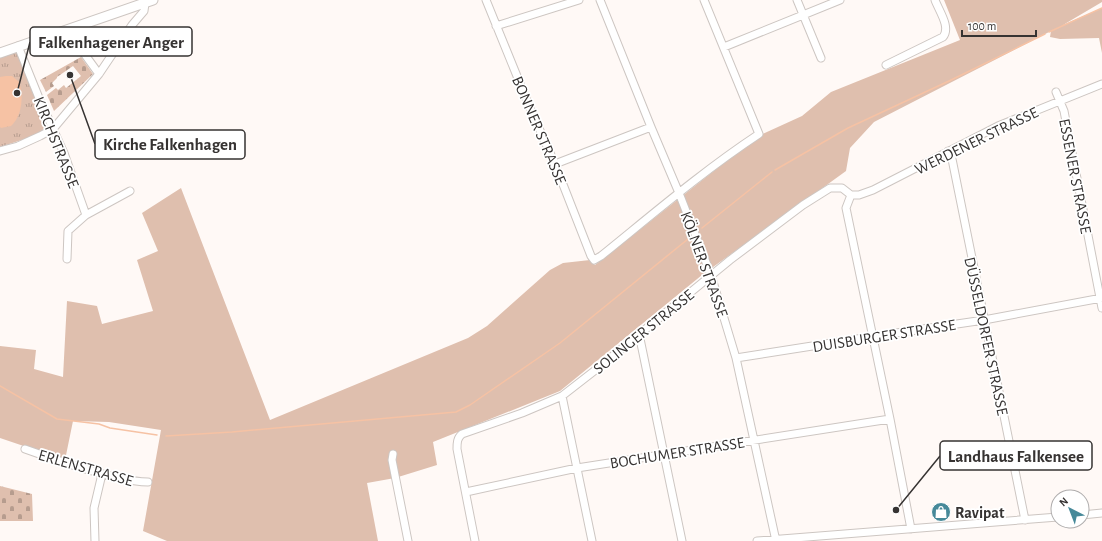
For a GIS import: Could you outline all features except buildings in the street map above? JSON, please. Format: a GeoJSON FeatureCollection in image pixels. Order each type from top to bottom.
{"type":"FeatureCollection","features":[{"type":"Feature","properties":{"kind":"main road"},"geometry":{"type":"LineString","coordinates":[[0,53],[149,1]]}},
{"type":"Feature","properties":{"kind":"street","name":"BONNER STRASSE"},"geometry":{"type":"LineString","coordinates":[[486,0],[591,256],[594,260],[679,193]]}},
{"type":"Feature","properties":{"kind":"street"},"geometry":{"type":"LineString","coordinates":[[496,26],[580,0]]}},
{"type":"Feature","properties":{"kind":"street","name":"KÖLNER STRASSE"},"geometry":{"type":"LineString","coordinates":[[600,0],[711,275],[736,358],[776,540]]}},
{"type":"Feature","properties":{"kind":"street"},"geometry":{"type":"LineString","coordinates":[[679,193],[759,134],[704,0]]}},
{"type":"Feature","properties":{"kind":"street"},"geometry":{"type":"LineString","coordinates":[[797,0],[821,58]]}},
{"type":"Feature","properties":{"kind":"street"},"geometry":{"type":"LineString","coordinates":[[724,47],[804,16],[840,0]]}},
{"type":"Feature","properties":{"kind":"street"},"geometry":{"type":"LineString","coordinates":[[886,65],[943,38],[946,34],[946,27],[935,0]]}},
{"type":"Feature","properties":{"kind":"street"},"geometry":{"type":"LineString","coordinates":[[0,151],[18,146],[53,129],[98,74],[132,25],[144,11],[149,1]]}},
{"type":"Feature","properties":{"kind":"street"},"geometry":{"type":"LineString","coordinates":[[67,30],[98,74]]}},
{"type":"Feature","properties":{"kind":"street","name":"KIRCHSTRASSE"},"geometry":{"type":"LineString","coordinates":[[18,46],[64,153],[86,215]]}},
{"type":"Feature","properties":{"kind":"street","name":"WERDENER STRASSE"},"geometry":{"type":"LineString","coordinates":[[851,195],[859,195],[873,190],[998,126],[1102,84]]}},
{"type":"Feature","properties":{"kind":"street","name":"ESSENER STRASSE"},"geometry":{"type":"LineString","coordinates":[[1056,92],[1064,111],[1102,308]]}},
{"type":"Feature","properties":{"kind":"street"},"geometry":{"type":"LineString","coordinates":[[554,164],[650,127]]}},
{"type":"Feature","properties":{"kind":"street","name":"DÜSSELDORFER STRASSE"},"geometry":{"type":"LineString","coordinates":[[948,151],[952,159],[1025,520]]}},
{"type":"Feature","properties":{"kind":"street","name":"SOLINGER STRASSE"},"geometry":{"type":"LineString","coordinates":[[466,492],[457,449],[457,442],[462,434],[522,413],[562,396],[711,275],[768,230],[803,205],[830,188],[842,188],[851,195]]}},
{"type":"Feature","properties":{"kind":"street"},"geometry":{"type":"LineString","coordinates":[[68,259],[68,231],[86,215],[130,191]]}},
{"type":"Feature","properties":{"kind":"street"},"geometry":{"type":"LineString","coordinates":[[851,195],[846,208],[874,336],[911,528]]}},
{"type":"Feature","properties":{"kind":"street","name":"DUISBURGER STRASSE"},"geometry":{"type":"LineString","coordinates":[[736,358],[984,320],[1101,299]]}},
{"type":"Feature","properties":{"kind":"street"},"geometry":{"type":"LineString","coordinates":[[639,334],[682,541]]}},
{"type":"Feature","properties":{"kind":"street"},"geometry":{"type":"LineString","coordinates":[[562,396],[592,541]]}},
{"type":"Feature","properties":{"kind":"street","name":"BOCHUMER STRASSE"},"geometry":{"type":"LineString","coordinates":[[466,492],[577,468],[664,453],[890,419]]}},
{"type":"Feature","properties":{"kind":"street","name":"ERLENSTRASSE"},"geometry":{"type":"LineString","coordinates":[[24,449],[102,474],[136,482],[148,482]]}},
{"type":"Feature","properties":{"kind":"street"},"geometry":{"type":"LineString","coordinates":[[393,454],[392,460],[408,541]]}},
{"type":"Feature","properties":{"kind":"street"},"geometry":{"type":"LineString","coordinates":[[95,541],[94,508],[102,474]]}},
{"type":"Feature","properties":{"kind":"street"},"geometry":{"type":"LineString","coordinates":[[466,492],[475,541]]}},
{"type":"Feature","properties":{"kind":"street"},"geometry":{"type":"LineString","coordinates":[[1090,514],[1102,513]]}},
{"type":"Feature","properties":{"kind":"street"},"geometry":{"type":"LineString","coordinates":[[757,541],[1050,518]]}},
{"type":"Feature","properties":{"kind":"green space"},"geometry":{"type":"Polygon","coordinates":[[[944,0],[1102,0],[1102,2],[1063,25],[1102,8],[1102,53],[1099,38],[1060,39],[1050,37],[1051,31],[874,122],[850,148],[846,171],[702,275],[560,391],[433,442],[437,465],[395,478],[367,483],[378,541],[167,541],[143,531],[161,430],[109,422],[73,421],[65,460],[0,438],[0,346],[36,350],[34,369],[63,377],[67,301],[97,306],[102,324],[153,311],[137,260],[158,251],[142,213],[181,188],[270,420],[468,338],[487,326],[550,270],[563,263],[590,260],[595,265],[758,136],[802,116],[831,92],[960,40],[944,0]]]}},
{"type":"Feature","properties":{"kind":"green space"},"geometry":{"type":"Polygon","coordinates":[[[15,52],[19,54],[48,128],[43,133],[0,147],[0,57],[15,52]]]}},
{"type":"Feature","properties":{"kind":"green space"},"geometry":{"type":"Polygon","coordinates":[[[81,57],[93,74],[54,111],[47,95],[56,88],[58,90],[64,85],[66,88],[81,76],[73,66],[57,77],[52,83],[54,86],[46,92],[40,80],[81,57]]]}},
{"type":"Feature","properties":{"kind":"green space"},"geometry":{"type":"Polygon","coordinates":[[[0,486],[32,494],[33,521],[0,521],[0,486]]]}},
{"type":"Feature","properties":{"kind":"shaded area"},"geometry":{"type":"Polygon","coordinates":[[[12,76],[19,82],[22,99],[20,111],[15,122],[11,126],[1,128],[0,77],[12,76]]]}},
{"type":"Feature","properties":{"kind":"waterway"},"geometry":{"type":"LineString","coordinates":[[1049,32],[1102,8]]}},
{"type":"Feature","properties":{"kind":"waterway"},"geometry":{"type":"LineString","coordinates":[[775,170],[848,128],[1045,34]]}},
{"type":"Feature","properties":{"kind":"waterway"},"geometry":{"type":"LineString","coordinates":[[702,228],[772,172]]}},
{"type":"Feature","properties":{"kind":"waterway"},"geometry":{"type":"LineString","coordinates":[[166,436],[232,432],[456,412],[470,405],[560,343],[688,239]]}},
{"type":"Feature","properties":{"kind":"waterway"},"geometry":{"type":"LineString","coordinates":[[0,386],[57,419],[99,424],[110,428],[157,435]]}},
{"type":"Feature","properties":{"kind":"place","name":"Kirche Falkenhagen"},"geometry":{"type":"Point","coordinates":[70,75]}},
{"type":"Feature","properties":{"kind":"place","name":"Falkenhagener Anger"},"geometry":{"type":"Point","coordinates":[17,93]}},
{"type":"Feature","properties":{"kind":"place","name":"Landhaus Falkensee"},"geometry":{"type":"Point","coordinates":[896,510]}},
{"type":"Feature","properties":{"kind":"place","name":"Ravipat"},"geometry":{"type":"Point","coordinates":[941,512]}}]}
